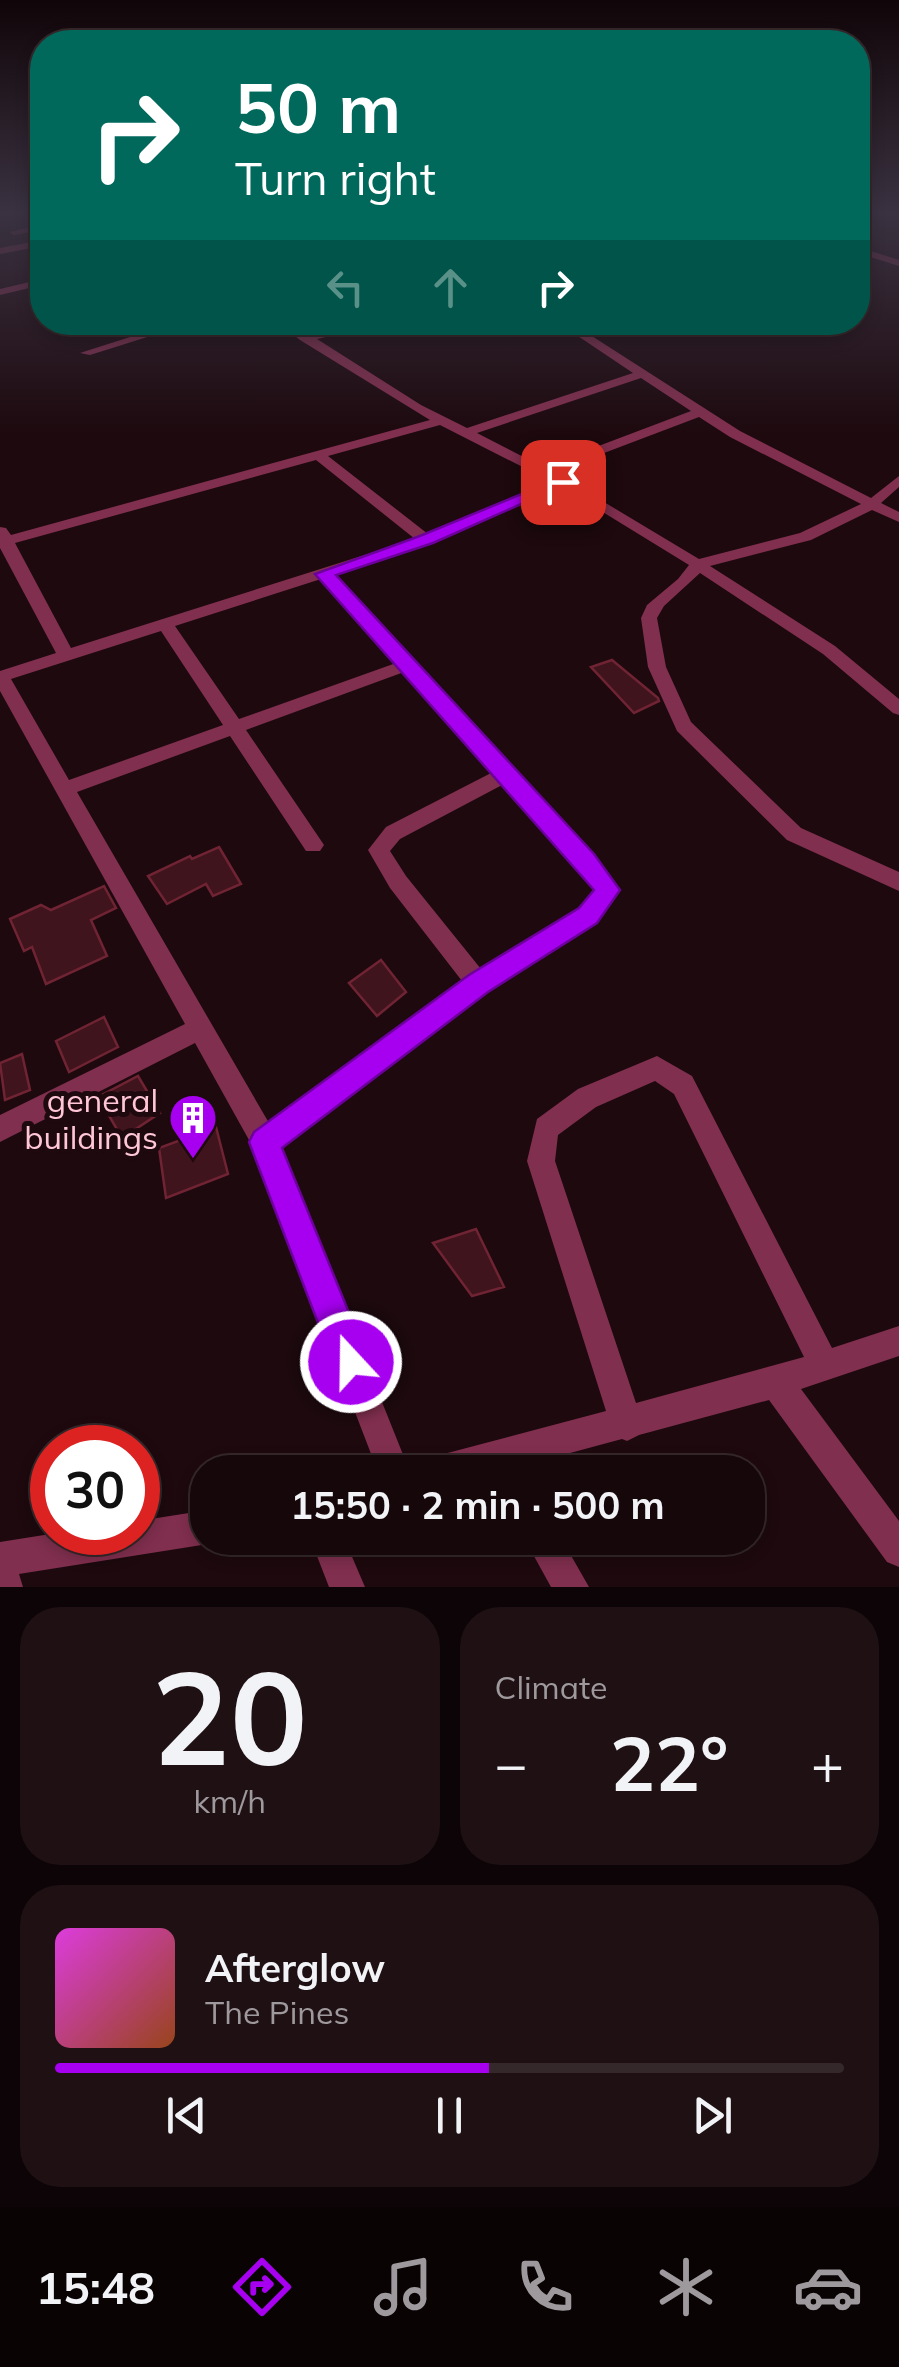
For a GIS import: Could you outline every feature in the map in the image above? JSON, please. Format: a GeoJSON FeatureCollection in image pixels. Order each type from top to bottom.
{"type":"FeatureCollection","features":[{"type":"Feature","properties":{"kind":"street"},"geometry":{"type":"LineString","coordinates":[[86,352],[145,335]]}},
{"type":"Feature","properties":{"kind":"street"},"geometry":{"type":"LineString","coordinates":[[300,335],[440,422],[563,482],[697,564],[829,650],[899,709]]}},
{"type":"Feature","properties":{"kind":"street"},"geometry":{"type":"LineString","coordinates":[[304,338],[319,335]]}},
{"type":"Feature","properties":{"kind":"street"},"geometry":{"type":"LineString","coordinates":[[582,335],[700,412],[899,518]]}},
{"type":"Feature","properties":{"kind":"street"},"geometry":{"type":"LineString","coordinates":[[463,434],[641,374]]}},
{"type":"Feature","properties":{"kind":"street"},"geometry":{"type":"LineString","coordinates":[[541,472],[700,412]]}},
{"type":"Feature","properties":{"kind":"street"},"geometry":{"type":"LineString","coordinates":[[65,654],[2,538],[440,422]]}},
{"type":"Feature","properties":{"kind":"street"},"geometry":{"type":"LineString","coordinates":[[318,455],[426,540]]}},
{"type":"Feature","properties":{"kind":"street"},"geometry":{"type":"LineString","coordinates":[[697,564],[832,528],[874,506],[899,480]]}},
{"type":"Feature","properties":{"kind":"street"},"geometry":{"type":"LineString","coordinates":[[387,1455],[264,1142],[0,677],[426,540],[563,482]]}},
{"type":"Feature","properties":{"kind":"street"},"geometry":{"type":"LineString","coordinates":[[697,564],[696,570],[652,608],[648,618],[648,639],[674,712],[782,825],[810,843],[899,882]]}},
{"type":"Feature","properties":{"kind":"street"},"geometry":{"type":"LineString","coordinates":[[264,1142],[478,983],[588,916],[608,890],[324,574]]}},
{"type":"Feature","properties":{"kind":"street"},"geometry":{"type":"LineString","coordinates":[[164,622],[312,845]]}},
{"type":"Feature","properties":{"kind":"street"},"geometry":{"type":"LineString","coordinates":[[62,790],[407,664]]}},
{"type":"Feature","properties":{"kind":"street"},"geometry":{"type":"LineString","coordinates":[[478,983],[398,882],[379,850],[393,833],[507,774]]}},
{"type":"Feature","properties":{"kind":"street"},"geometry":{"type":"LineString","coordinates":[[0,1129],[198,1029]]}},
{"type":"Feature","properties":{"kind":"street"},"geometry":{"type":"LineString","coordinates":[[626,1425],[542,1161],[546,1128],[587,1098],[657,1068],[683,1086],[824,1366]]}},
{"type":"Feature","properties":{"kind":"street"},"geometry":{"type":"LineString","coordinates":[[527,1455],[776,1382],[899,1341]]}},
{"type":"Feature","properties":{"kind":"street"},"geometry":{"type":"LineString","coordinates":[[776,1382],[899,1550]]}},
{"type":"Feature","properties":{"kind":"street"},"geometry":{"type":"LineString","coordinates":[[0,1560],[190,1530]]}},
{"type":"Feature","properties":{"kind":"street"},"geometry":{"type":"LineString","coordinates":[[334,1555],[347,1587]]}},
{"type":"Feature","properties":{"kind":"street"},"geometry":{"type":"LineString","coordinates":[[551,1555],[571,1587]]}},
{"type":"Feature","properties":{"kind":"street"},"geometry":{"type":"LineString","coordinates":[[0,1569],[5,1587]]}},
{"type":"Feature","properties":{"kind":"building"},"geometry":{"type":"Polygon","coordinates":[[[612,660],[659,701],[634,713],[591,667],[612,660]]]}},
{"type":"Feature","properties":{"kind":"building"},"geometry":{"type":"Polygon","coordinates":[[[219,847],[241,884],[213,896],[206,884],[167,904],[148,876],[219,847]]]}},
{"type":"Feature","properties":{"kind":"building"},"geometry":{"type":"Polygon","coordinates":[[[104,886],[116,908],[91,920],[107,956],[46,984],[32,947],[24,951],[10,919],[41,905],[51,910],[104,886]]]}},
{"type":"Feature","properties":{"kind":"building"},"geometry":{"type":"Polygon","coordinates":[[[381,960],[406,992],[377,1016],[349,983],[381,960]]]}},
{"type":"Feature","properties":{"kind":"building","name":"general buildings"},"geometry":{"type":"Polygon","coordinates":[[[104,1017],[118,1047],[69,1072],[56,1041],[104,1017]]]}},
{"type":"Feature","properties":{"kind":"building","name":"general buildings"},"geometry":{"type":"Polygon","coordinates":[[[22,1054],[30,1090],[5,1100],[0,1063],[22,1054]]]}},
{"type":"Feature","properties":{"kind":"building","name":"general buildings"},"geometry":{"type":"Polygon","coordinates":[[[138,1076],[160,1113],[122,1138],[98,1097],[138,1076]]]}},
{"type":"Feature","properties":{"kind":"building","name":"general buildings"},"geometry":{"type":"Polygon","coordinates":[[[216,1127],[228,1174],[166,1198],[159,1148],[216,1127]]]}},
{"type":"Feature","properties":{"kind":"building"},"geometry":{"type":"Polygon","coordinates":[[[476,1229],[504,1287],[472,1296],[433,1243],[476,1229]]]}},
{"type":"Feature","properties":{"kind":"place","name":"general buildings"},"geometry":{"type":"Point","coordinates":[193,1160]}},
{"type":"Feature","properties":{"kind":"route"},"geometry":{"type":"LineString","coordinates":[[351,1362],[264,1142],[478,983],[588,916],[608,890],[586,861],[324,574],[426,540],[563,482]]}}]}
